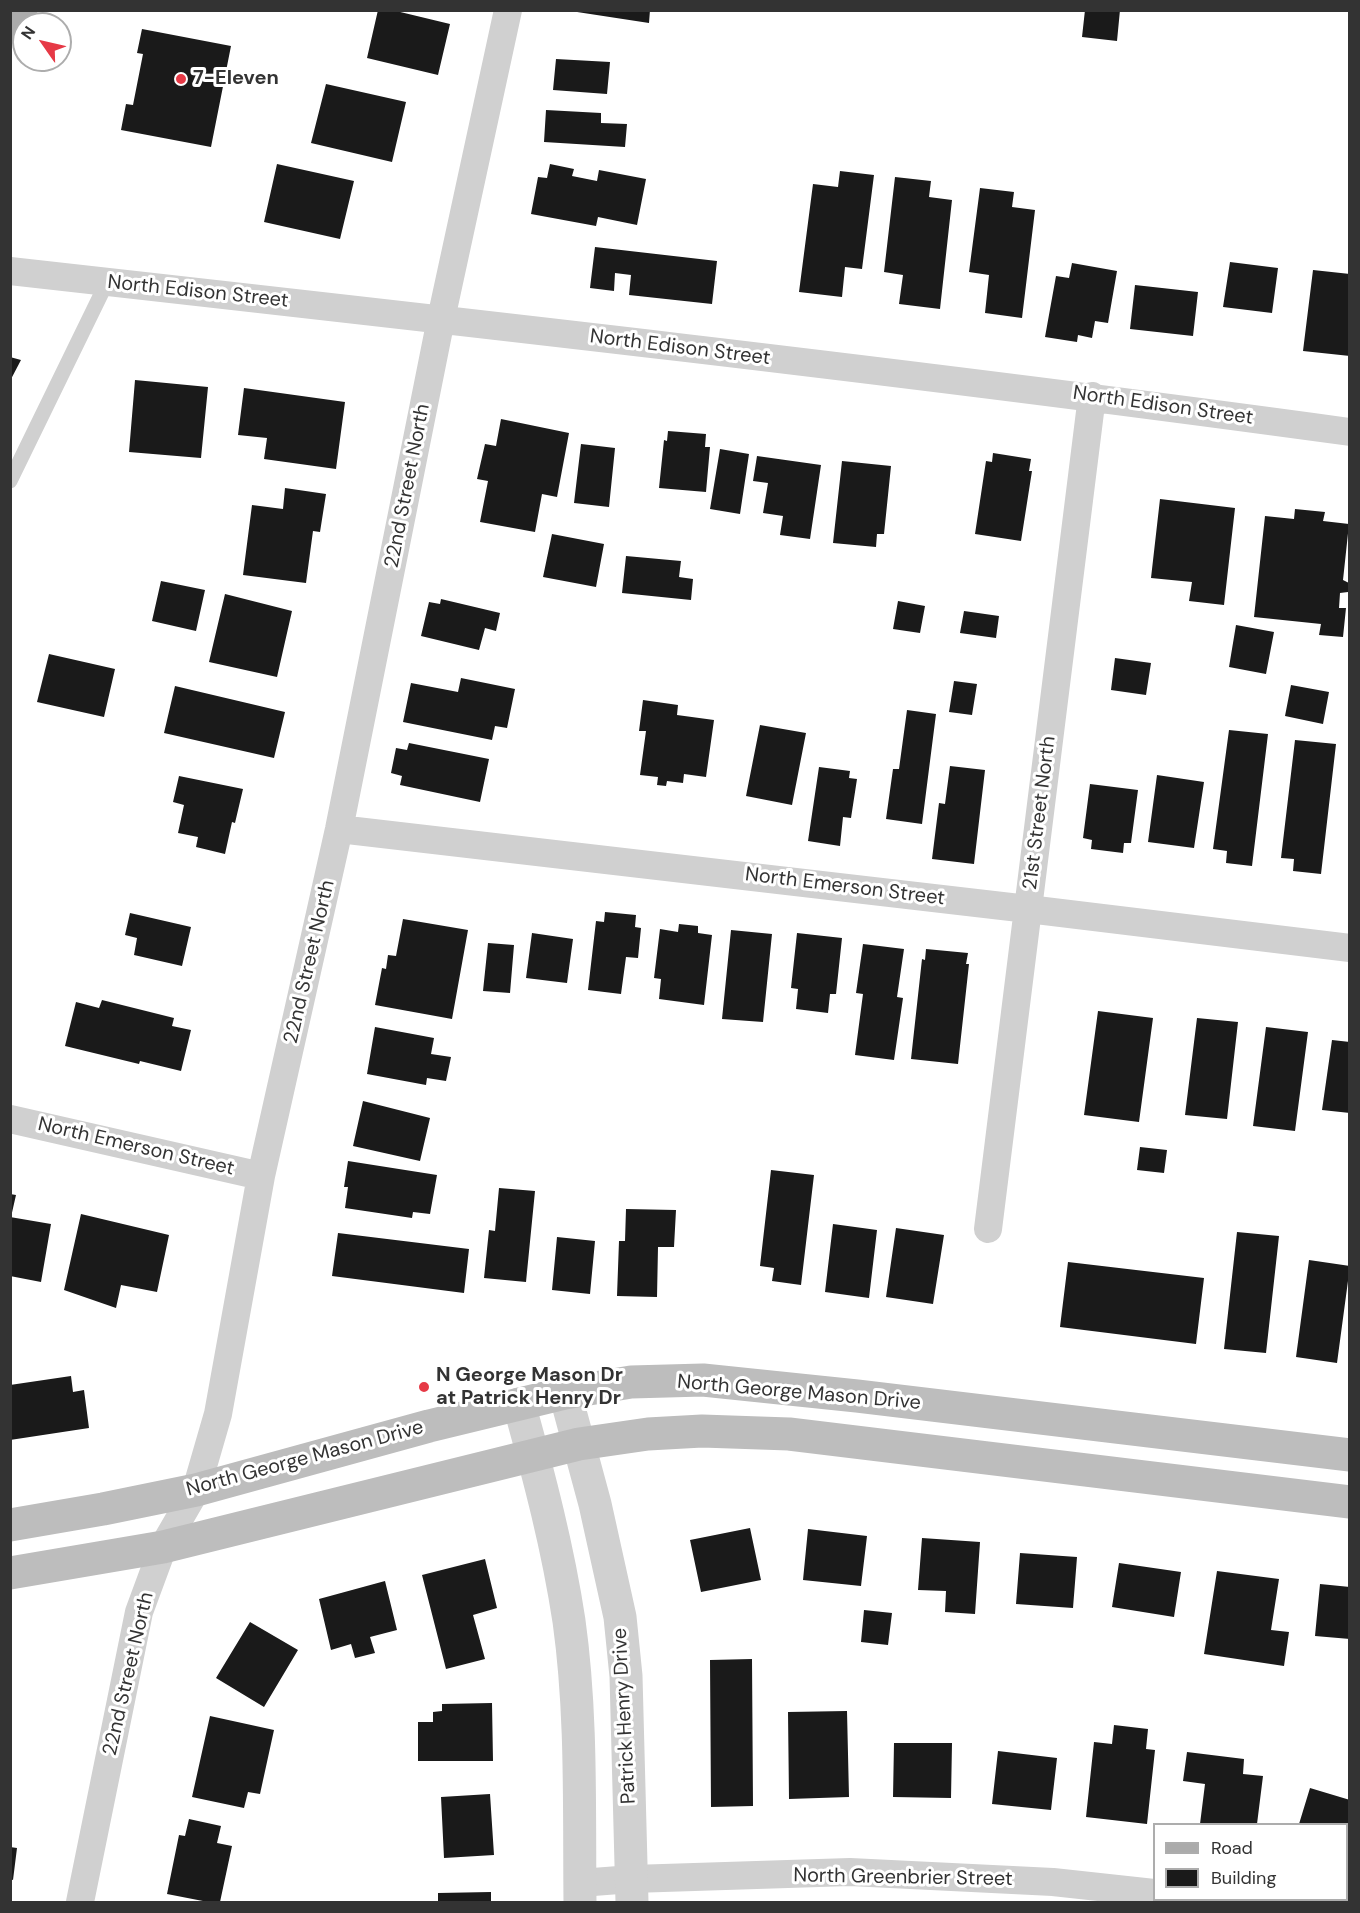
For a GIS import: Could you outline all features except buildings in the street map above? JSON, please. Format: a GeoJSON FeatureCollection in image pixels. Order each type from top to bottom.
{"type":"FeatureCollection","features":[{"type":"Feature","properties":{"kind":"main road"},"geometry":{"type":"LineString","coordinates":[[10,26],[21,10]]}},
{"type":"Feature","properties":{"kind":"main road","name":"North George Mason Drive"},"geometry":{"type":"LineString","coordinates":[[10,1525],[196,1490],[429,1426],[565,1393],[631,1382],[703,1380],[857,1396],[1350,1455]]}},
{"type":"Feature","properties":{"kind":"main road"},"geometry":{"type":"LineString","coordinates":[[10,1573],[163,1547],[579,1444],[648,1434],[702,1431],[789,1434],[1350,1502]]}},
{"type":"Feature","properties":{"kind":"street","name":"22nd Street North"},"geometry":{"type":"LineString","coordinates":[[80,1902],[139,1612],[163,1547],[196,1490],[218,1414],[261,1176],[339,829],[441,320],[508,10]]}},
{"type":"Feature","properties":{"kind":"street","name":"North Edison Street"},"geometry":{"type":"LineString","coordinates":[[10,271],[1092,396],[1350,432]]}},
{"type":"Feature","properties":{"kind":"street","name":"21st Street North"},"geometry":{"type":"LineString","coordinates":[[988,1229],[1092,396]]}},
{"type":"Feature","properties":{"kind":"street","name":"North Emerson Street"},"geometry":{"type":"LineString","coordinates":[[339,829],[1350,948]]}},
{"type":"Feature","properties":{"kind":"street","name":"North Emerson Street"},"geometry":{"type":"LineString","coordinates":[[10,1119],[261,1176]]}},
{"type":"Feature","properties":{"kind":"street","name":"Patrick Henry Drive"},"geometry":{"type":"LineString","coordinates":[[565,1393],[595,1504],[620,1617],[626,1676],[632,1891]]}},
{"type":"Feature","properties":{"kind":"street"},"geometry":{"type":"LineString","coordinates":[[519,1404],[550,1518],[569,1621],[578,1739],[580,1893]]}},
{"type":"Feature","properties":{"kind":"street","name":"North Greenbrier Street"},"geometry":{"type":"LineString","coordinates":[[580,1893],[632,1891],[850,1872],[1053,1882],[1153,1893]]}},
{"type":"Feature","properties":{"kind":"lane"},"geometry":{"type":"LineString","coordinates":[[10,481],[107,282]]}},
{"type":"Feature","properties":{"kind":"place","name":"7-Eleven"},"geometry":{"type":"Point","coordinates":[181,79]}},
{"type":"Feature","properties":{"kind":"place","name":"N George Mason Dr at Patrick Henry Dr"},"geometry":{"type":"Point","coordinates":[424,1387]}}]}
